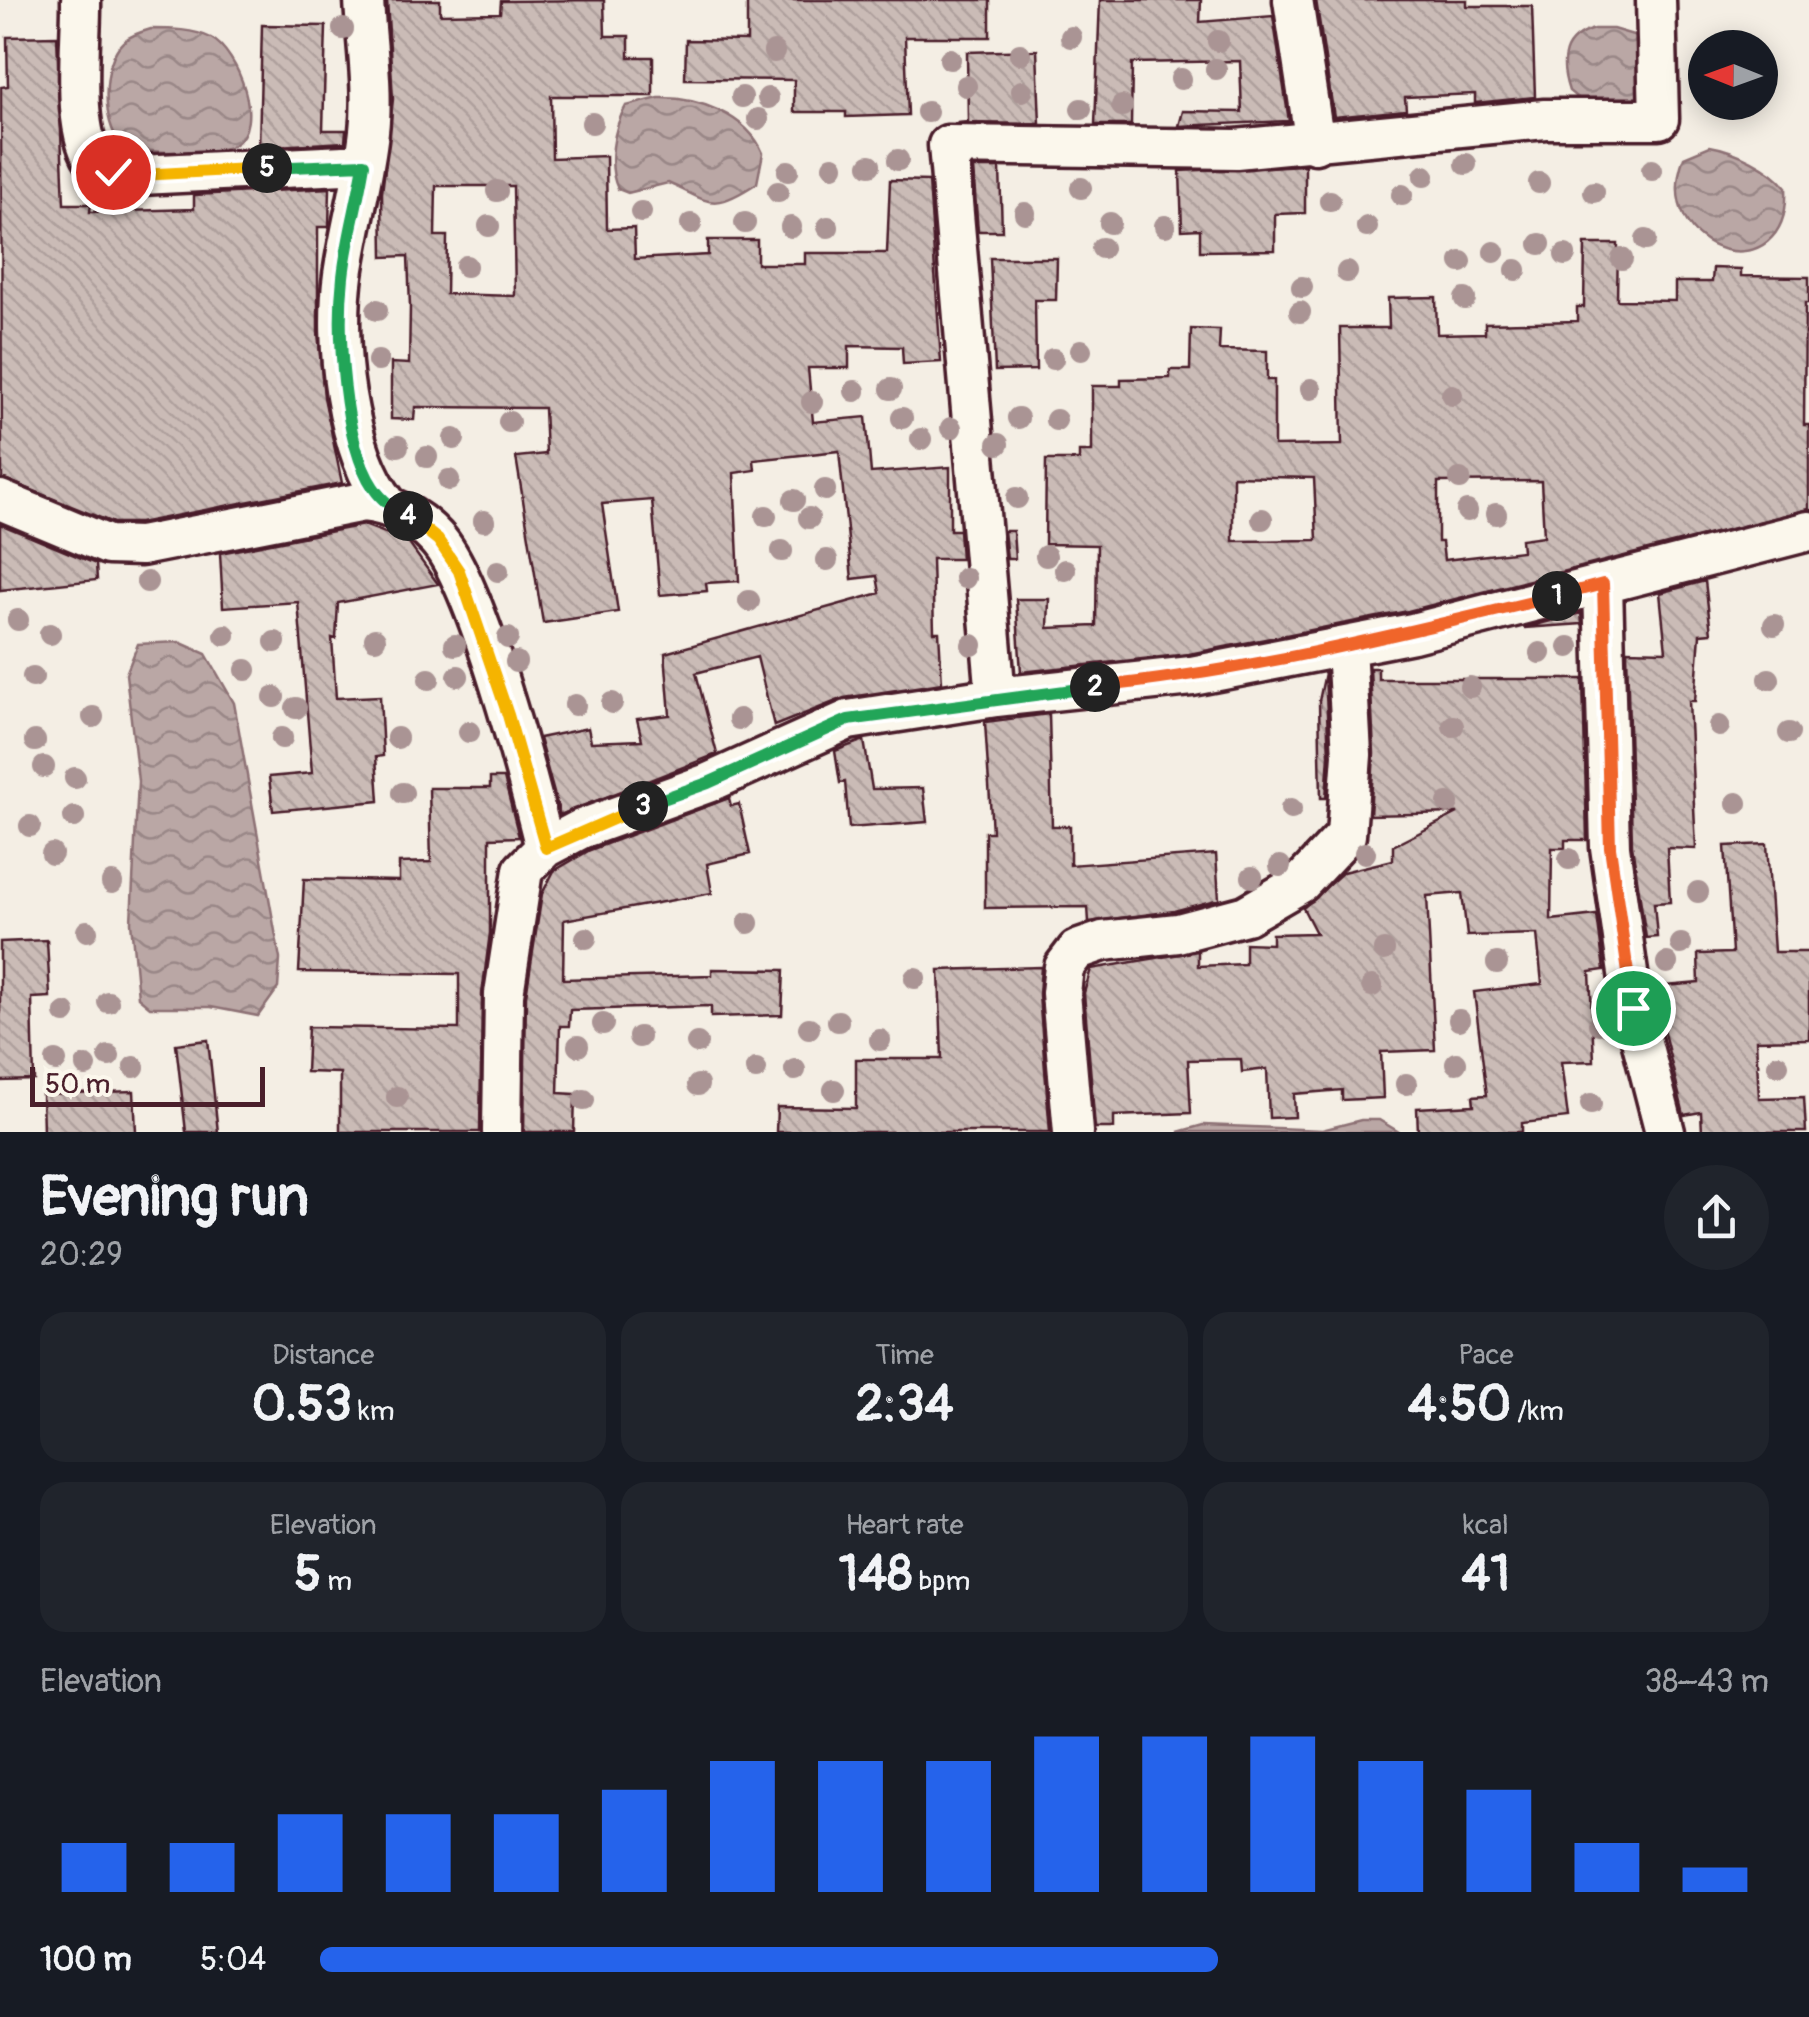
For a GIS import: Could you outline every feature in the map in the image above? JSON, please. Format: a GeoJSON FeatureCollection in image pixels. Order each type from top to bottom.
{"type":"FeatureCollection","features":[{"type":"Feature","properties":{"kind":"street"},"geometry":{"type":"LineString","coordinates":[[81,0],[81,106],[86,139],[96,163],[113,172],[140,175],[364,164]]}},
{"type":"Feature","properties":{"kind":"street"},"geometry":{"type":"LineString","coordinates":[[364,0],[370,127],[342,281],[346,381],[359,455],[371,485],[387,504],[438,540],[459,571],[508,715],[546,848]]}},
{"type":"Feature","properties":{"kind":"street"},"geometry":{"type":"LineString","coordinates":[[1293,0],[1315,144]]}},
{"type":"Feature","properties":{"kind":"street"},"geometry":{"type":"LineString","coordinates":[[996,697],[948,145],[1236,150],[1545,119],[1659,119],[1656,0]]}},
{"type":"Feature","properties":{"kind":"street"},"geometry":{"type":"LineString","coordinates":[[0,500],[108,545],[141,546],[363,502],[387,504]]}},
{"type":"Feature","properties":{"kind":"street"},"geometry":{"type":"LineString","coordinates":[[502,1132],[504,994],[523,870],[546,848],[581,829],[708,783],[848,720],[996,697],[1192,676],[1346,646],[1809,530]]}},
{"type":"Feature","properties":{"kind":"street"},"geometry":{"type":"LineString","coordinates":[[1603,584],[1610,847],[1633,1008],[1665,1132]]}},
{"type":"Feature","properties":{"kind":"street"},"geometry":{"type":"LineString","coordinates":[[1073,1132],[1060,994],[1064,967],[1078,950],[1103,941],[1178,933],[1246,916],[1302,883],[1346,834],[1352,755],[1346,646]]}},
{"type":"Feature","properties":{"kind":"water"},"geometry":{"type":"Polygon","coordinates":[[[151,29],[204,35],[221,46],[230,58],[245,89],[248,106],[248,122],[234,145],[211,151],[158,152],[129,147],[114,134],[107,108],[111,63],[123,42],[151,29]]]}},
{"type":"Feature","properties":{"kind":"water"},"geometry":{"type":"Polygon","coordinates":[[[1594,29],[1613,29],[1640,37],[1642,100],[1586,105],[1569,91],[1564,70],[1566,52],[1575,38],[1594,29]]]}},
{"type":"Feature","properties":{"kind":"water"},"geometry":{"type":"Polygon","coordinates":[[[659,98],[705,105],[745,128],[763,153],[757,183],[719,201],[702,199],[668,183],[628,193],[618,189],[612,158],[621,115],[626,106],[659,98]]]}},
{"type":"Feature","properties":{"kind":"water"},"geometry":{"type":"Polygon","coordinates":[[[1710,146],[1752,161],[1786,187],[1782,221],[1767,242],[1747,251],[1723,249],[1702,238],[1685,218],[1678,191],[1684,157],[1710,146]]]}},
{"type":"Feature","properties":{"kind":"water"},"geometry":{"type":"Polygon","coordinates":[[[179,642],[206,654],[234,703],[280,959],[278,988],[258,1016],[211,1007],[150,1007],[138,997],[131,922],[138,781],[126,674],[138,644],[179,642]]]}},
{"type":"Feature","properties":{"kind":"water"},"geometry":{"type":"Polygon","coordinates":[[[1361,1120],[1379,1120],[1399,1132],[1178,1132],[1203,1125],[1322,1130],[1361,1120]]]}},
{"type":"Feature","properties":{"kind":"building"},"geometry":{"type":"Polygon","coordinates":[[[387,0],[440,0],[440,14],[500,13],[501,1],[604,0],[605,36],[629,36],[629,57],[653,57],[653,96],[551,96],[552,158],[606,156],[607,229],[634,228],[635,259],[708,255],[708,240],[757,240],[757,264],[805,264],[805,253],[887,253],[890,180],[929,181],[941,362],[903,364],[902,347],[849,346],[849,368],[808,368],[813,422],[866,417],[871,473],[950,467],[950,530],[959,530],[961,559],[932,559],[934,632],[939,632],[942,683],[844,698],[774,726],[757,657],[696,673],[717,754],[560,815],[539,738],[588,728],[591,742],[642,740],[637,719],[670,715],[665,653],[880,593],[877,576],[852,579],[839,451],[754,460],[755,470],[734,473],[739,581],[706,583],[707,591],[660,595],[652,500],[602,504],[618,612],[543,623],[516,457],[546,454],[544,408],[415,407],[414,420],[391,419],[391,363],[409,364],[410,307],[408,256],[383,257],[382,193],[393,99],[387,0]],[[436,186],[435,236],[447,236],[446,294],[515,296],[513,186],[436,186]]]}},
{"type":"Feature","properties":{"kind":"building"},"geometry":{"type":"Polygon","coordinates":[[[747,0],[990,0],[990,37],[905,37],[908,115],[846,117],[846,112],[794,112],[794,80],[685,79],[686,40],[747,41],[747,0]]]}},
{"type":"Feature","properties":{"kind":"building"},"geometry":{"type":"Polygon","coordinates":[[[1100,0],[1201,0],[1200,22],[1273,16],[1289,121],[1179,126],[1183,111],[1242,112],[1240,61],[1132,63],[1131,125],[1095,125],[1100,0]]]}},
{"type":"Feature","properties":{"kind":"building"},"geometry":{"type":"Polygon","coordinates":[[[1316,0],[1467,0],[1467,6],[1532,6],[1535,97],[1475,103],[1475,94],[1405,97],[1406,110],[1334,117],[1316,0]]]}},
{"type":"Feature","properties":{"kind":"building"},"geometry":{"type":"Polygon","coordinates":[[[262,25],[326,26],[323,130],[346,130],[345,142],[259,147],[262,25]]]}},
{"type":"Feature","properties":{"kind":"building"},"geometry":{"type":"Polygon","coordinates":[[[57,36],[64,204],[91,204],[90,212],[194,209],[194,195],[330,188],[329,227],[318,227],[318,332],[324,397],[342,483],[139,523],[113,523],[2,478],[1,87],[8,86],[7,37],[57,36]]]}},
{"type":"Feature","properties":{"kind":"building"},"geometry":{"type":"Polygon","coordinates":[[[1037,50],[1040,124],[957,123],[968,122],[967,52],[1037,50]]]}},
{"type":"Feature","properties":{"kind":"building"},"geometry":{"type":"Polygon","coordinates":[[[1305,165],[1305,213],[1275,214],[1275,250],[1200,251],[1200,229],[1182,230],[1180,171],[1305,165]]]}},
{"type":"Feature","properties":{"kind":"building"},"geometry":{"type":"Polygon","coordinates":[[[973,168],[1000,168],[1002,231],[978,231],[973,168]]]}},
{"type":"Feature","properties":{"kind":"building"},"geometry":{"type":"Polygon","coordinates":[[[1585,244],[1618,244],[1617,300],[1675,301],[1675,282],[1712,282],[1713,268],[1741,269],[1741,276],[1809,277],[1809,303],[1805,303],[1804,425],[1809,425],[1809,509],[1408,611],[1189,654],[1021,672],[1016,599],[1049,599],[1048,628],[1096,626],[1097,545],[1045,544],[1046,460],[1079,460],[1079,452],[1092,452],[1092,386],[1121,386],[1121,379],[1170,378],[1170,370],[1190,370],[1191,329],[1220,330],[1219,350],[1267,351],[1267,380],[1274,380],[1274,446],[1342,445],[1340,328],[1389,328],[1388,298],[1436,297],[1437,334],[1485,333],[1485,323],[1577,321],[1577,307],[1584,307],[1585,244]],[[1233,476],[1233,541],[1317,540],[1314,478],[1233,476]],[[1541,481],[1438,482],[1438,542],[1442,542],[1444,560],[1522,551],[1521,539],[1544,536],[1541,481]]]}},
{"type":"Feature","properties":{"kind":"building"},"geometry":{"type":"Polygon","coordinates":[[[990,258],[1057,258],[1056,300],[1035,300],[1036,370],[995,371],[990,258]]]}},
{"type":"Feature","properties":{"kind":"building"},"geometry":{"type":"Polygon","coordinates":[[[0,524],[96,564],[97,580],[0,590],[0,524]]]}},
{"type":"Feature","properties":{"kind":"building"},"geometry":{"type":"Polygon","coordinates":[[[364,525],[407,541],[438,584],[338,603],[336,639],[332,638],[336,698],[380,696],[383,756],[376,757],[379,801],[273,811],[269,777],[312,773],[298,602],[223,607],[220,553],[364,525]]]}},
{"type":"Feature","properties":{"kind":"building"},"geometry":{"type":"Polygon","coordinates":[[[1004,531],[1013,531],[1015,559],[1007,559],[1004,531]]]}},
{"type":"Feature","properties":{"kind":"building"},"geometry":{"type":"Polygon","coordinates":[[[1705,581],[1711,633],[1700,634],[1695,701],[1689,701],[1696,849],[1667,848],[1670,902],[1654,903],[1657,937],[1646,938],[1632,845],[1627,650],[1666,651],[1660,593],[1705,581]]]}},
{"type":"Feature","properties":{"kind":"building"},"geometry":{"type":"Polygon","coordinates":[[[1581,613],[1582,624],[1524,628],[1581,613]]]}},
{"type":"Feature","properties":{"kind":"building"},"geometry":{"type":"Polygon","coordinates":[[[1370,668],[1378,668],[1378,679],[1583,679],[1587,840],[1565,840],[1565,848],[1552,848],[1551,920],[1597,915],[1604,970],[1590,972],[1594,1061],[1561,1062],[1568,1118],[1522,1123],[1522,1132],[1418,1132],[1417,1108],[1474,1105],[1473,1096],[1487,1095],[1474,992],[1542,984],[1537,934],[1467,936],[1462,893],[1427,896],[1435,1050],[1381,1052],[1383,1098],[1342,1100],[1342,1090],[1294,1094],[1295,1117],[1269,1118],[1267,1069],[1242,1072],[1241,1059],[1188,1060],[1191,1113],[1114,1116],[1114,1128],[1095,1128],[1084,993],[1091,969],[1198,951],[1198,966],[1245,964],[1245,943],[1272,944],[1272,934],[1316,933],[1303,908],[1343,872],[1393,860],[1393,846],[1458,813],[1370,815],[1374,754],[1370,668]]]}},
{"type":"Feature","properties":{"kind":"building"},"geometry":{"type":"Polygon","coordinates":[[[1325,673],[1329,755],[1326,798],[1321,798],[1319,701],[1325,673]]]}},
{"type":"Feature","properties":{"kind":"building"},"geometry":{"type":"Polygon","coordinates":[[[1049,714],[1052,826],[1070,826],[1070,865],[1216,854],[1219,899],[1174,911],[1089,922],[1088,907],[985,908],[985,832],[992,832],[985,722],[1049,714]]]}},
{"type":"Feature","properties":{"kind":"building"},"geometry":{"type":"Polygon","coordinates":[[[864,740],[872,789],[923,788],[927,822],[849,828],[845,782],[840,783],[835,751],[864,740]]]}},
{"type":"Feature","properties":{"kind":"building"},"geometry":{"type":"Polygon","coordinates":[[[490,778],[504,778],[519,837],[490,838],[490,933],[482,994],[480,1132],[340,1132],[340,1073],[306,1072],[308,1027],[459,1029],[459,974],[299,972],[304,879],[399,881],[399,863],[431,862],[429,788],[490,788],[490,778]]]}},
{"type":"Feature","properties":{"kind":"building"},"geometry":{"type":"Polygon","coordinates":[[[729,798],[731,806],[739,804],[750,854],[707,864],[712,893],[564,920],[563,979],[712,975],[712,969],[784,970],[782,1015],[711,1017],[711,1006],[570,1010],[569,1026],[560,1026],[558,1093],[575,1094],[574,1132],[524,1132],[526,996],[542,894],[554,871],[590,850],[729,798]]]}},
{"type":"Feature","properties":{"kind":"building"},"geometry":{"type":"Polygon","coordinates":[[[1767,844],[1774,952],[1809,952],[1809,1039],[1756,1040],[1759,1098],[1804,1097],[1806,1132],[1702,1132],[1701,1112],[1684,1115],[1653,987],[1699,983],[1698,954],[1732,953],[1725,846],[1767,844]]]}},
{"type":"Feature","properties":{"kind":"building"},"geometry":{"type":"Polygon","coordinates":[[[47,940],[50,997],[32,998],[34,1080],[0,1081],[0,942],[47,940]]]}},
{"type":"Feature","properties":{"kind":"building"},"geometry":{"type":"Polygon","coordinates":[[[1041,967],[1039,995],[1050,1132],[776,1132],[777,1107],[856,1108],[856,1059],[942,1059],[939,970],[1041,967]]]}},
{"type":"Feature","properties":{"kind":"building"},"geometry":{"type":"Polygon","coordinates":[[[208,1040],[218,1132],[186,1132],[176,1044],[208,1040]]]}},
{"type":"Feature","properties":{"kind":"building"},"geometry":{"type":"Polygon","coordinates":[[[134,1091],[136,1132],[43,1132],[42,1094],[134,1091]]]}},
{"type":"Feature","properties":{"kind":"route"},"geometry":{"type":"LineString","coordinates":[[113,172],[189,174],[364,164],[342,281],[346,381],[359,455],[371,485],[387,504],[438,540],[459,571],[508,715],[546,848],[581,829],[708,783],[848,720],[996,697],[1192,676],[1413,633],[1603,584],[1610,847],[1633,1008]]}}]}
